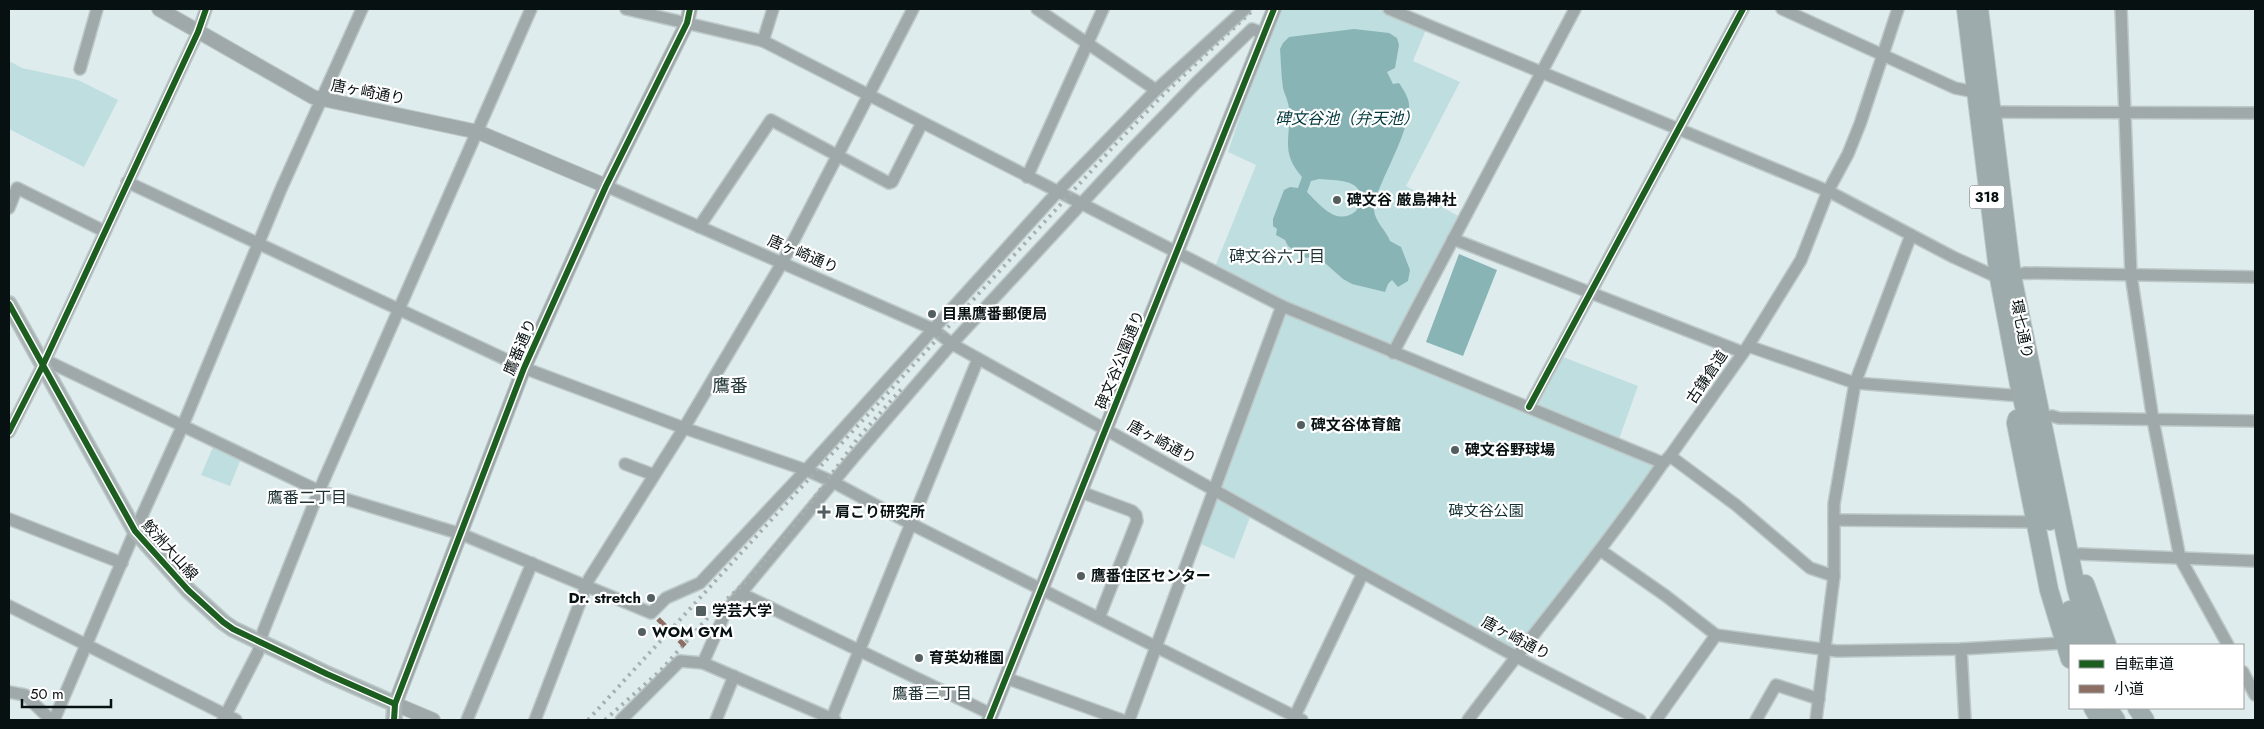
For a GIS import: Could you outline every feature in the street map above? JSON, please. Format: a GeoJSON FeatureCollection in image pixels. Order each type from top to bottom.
{"type":"FeatureCollection","features":[{"type":"Feature","properties":{"kind":"main road","name":"環七通り"},"geometry":{"type":"LineString","coordinates":[[1966,9],[1975,92],[2022,396],[2070,644]]}},
{"type":"Feature","properties":{"kind":"main road","name":"環七通り"},"geometry":{"type":"LineString","coordinates":[[1980,9],[1992,112],[2005,277],[2033,382],[2076,587],[2092,644]]}},
{"type":"Feature","properties":{"kind":"main road","name":"鮫洲大山線"},"geometry":{"type":"LineString","coordinates":[[9,304],[135,531],[188,590],[223,622],[327,674],[395,704]]}},
{"type":"Feature","properties":{"kind":"main road"},"geometry":{"type":"LineString","coordinates":[[2033,382],[2052,416],[2085,584],[2107,644]]}},
{"type":"Feature","properties":{"kind":"main road"},"geometry":{"type":"LineString","coordinates":[[2022,396],[2016,423],[2049,590],[2069,644]]}},
{"type":"Feature","properties":{"kind":"main road"},"geometry":{"type":"LineString","coordinates":[[394,720],[395,704]]}},
{"type":"Feature","properties":{"kind":"main road"},"geometry":{"type":"LineString","coordinates":[[2094,709],[2100,720]]}},
{"type":"Feature","properties":{"kind":"main road"},"geometry":{"type":"LineString","coordinates":[[2109,709],[2116,720]]}},
{"type":"Feature","properties":{"kind":"main road"},"geometry":{"type":"LineString","coordinates":[[2123,709],[2129,720]]}},
{"type":"Feature","properties":{"kind":"main road"},"geometry":{"type":"LineString","coordinates":[[2139,709],[2145,720]]}},
{"type":"Feature","properties":{"kind":"street"},"geometry":{"type":"LineString","coordinates":[[80,69],[97,9]]}},
{"type":"Feature","properties":{"kind":"street","name":"唐ヶ崎通り"},"geometry":{"type":"LineString","coordinates":[[159,9],[321,99],[478,132],[583,175],[934,329],[952,344],[978,359],[1364,573],[1515,656],[1640,720]]}},
{"type":"Feature","properties":{"kind":"street"},"geometry":{"type":"LineString","coordinates":[[9,432],[44,364],[104,231],[198,32],[206,9]]}},
{"type":"Feature","properties":{"kind":"street"},"geometry":{"type":"LineString","coordinates":[[9,692],[25,695],[53,720],[183,425],[258,243],[362,9]]}},
{"type":"Feature","properties":{"kind":"street"},"geometry":{"type":"LineString","coordinates":[[9,606],[228,719],[258,652],[260,641],[319,491],[531,9]]}},
{"type":"Feature","properties":{"kind":"street"},"geometry":{"type":"LineString","coordinates":[[626,9],[763,41],[1282,306],[1393,353],[1666,460],[1736,505],[1810,568],[1834,576]]}},
{"type":"Feature","properties":{"kind":"street","name":"鷹番通り"},"geometry":{"type":"LineString","coordinates":[[395,704],[524,368],[606,186],[686,23],[690,9]]}},
{"type":"Feature","properties":{"kind":"street"},"geometry":{"type":"LineString","coordinates":[[763,41],[773,9]]}},
{"type":"Feature","properties":{"kind":"street"},"geometry":{"type":"LineString","coordinates":[[535,720],[586,586],[684,428],[782,262],[913,9]]}},
{"type":"Feature","properties":{"kind":"street"},"geometry":{"type":"LineString","coordinates":[[1037,9],[1156,90]]}},
{"type":"Feature","properties":{"kind":"street"},"geometry":{"type":"LineString","coordinates":[[1027,177],[1102,9]]}},
{"type":"Feature","properties":{"kind":"street"},"geometry":{"type":"LineString","coordinates":[[44,364],[183,425],[319,491],[461,534],[651,613],[666,598],[700,583],[806,470],[1058,192],[1156,90],[1245,9]]}},
{"type":"Feature","properties":{"kind":"street","name":"碑文谷公園通り"},"geometry":{"type":"LineString","coordinates":[[990,717],[1274,9]]}},
{"type":"Feature","properties":{"kind":"street"},"geometry":{"type":"LineString","coordinates":[[1389,9],[1828,191],[1911,235],[2005,277],[2025,273],[2255,278]]}},
{"type":"Feature","properties":{"kind":"street"},"geometry":{"type":"LineString","coordinates":[[1393,353],[1575,9]]}},
{"type":"Feature","properties":{"kind":"street"},"geometry":{"type":"LineString","coordinates":[[1529,407],[1743,9]]}},
{"type":"Feature","properties":{"kind":"street"},"geometry":{"type":"LineString","coordinates":[[1782,9],[1955,88],[1975,92]]}},
{"type":"Feature","properties":{"kind":"street","name":"古鎌倉道"},"geometry":{"type":"LineString","coordinates":[[1468,720],[1515,656],[1627,516],[1745,349],[1801,260],[1828,191],[1848,154],[1860,124],[1898,9]]}},
{"type":"Feature","properties":{"kind":"street"},"geometry":{"type":"LineString","coordinates":[[2121,9],[2131,275],[2153,420],[2180,558],[2227,644]]}},
{"type":"Feature","properties":{"kind":"street"},"geometry":{"type":"LineString","coordinates":[[703,663],[726,611],[833,482],[952,344],[1081,203],[1196,82],[1252,29],[1265,34]]}},
{"type":"Feature","properties":{"kind":"street"},"geometry":{"type":"LineString","coordinates":[[1992,112],[2255,113]]}},
{"type":"Feature","properties":{"kind":"street"},"geometry":{"type":"LineString","coordinates":[[699,227],[771,120],[890,183],[922,123]]}},
{"type":"Feature","properties":{"kind":"street"},"geometry":{"type":"LineString","coordinates":[[127,182],[524,368],[684,428],[806,470],[833,482],[911,524],[1297,719],[1364,573]]}},
{"type":"Feature","properties":{"kind":"street"},"geometry":{"type":"LineString","coordinates":[[9,208],[17,188],[104,231]]}},
{"type":"Feature","properties":{"kind":"street"},"geometry":{"type":"LineString","coordinates":[[1816,720],[1834,576],[1834,504],[1855,383],[1911,235]]}},
{"type":"Feature","properties":{"kind":"street"},"geometry":{"type":"LineString","coordinates":[[1454,239],[1590,293],[1745,349],[1855,383],[2022,396]]}},
{"type":"Feature","properties":{"kind":"street"},"geometry":{"type":"LineString","coordinates":[[1129,720],[1282,306]]}},
{"type":"Feature","properties":{"kind":"street"},"geometry":{"type":"LineString","coordinates":[[622,720],[680,661],[703,663],[833,720],[978,359]]}},
{"type":"Feature","properties":{"kind":"street"},"geometry":{"type":"LineString","coordinates":[[2052,416],[2060,418],[2255,421]]}},
{"type":"Feature","properties":{"kind":"street"},"geometry":{"type":"LineString","coordinates":[[625,464],[654,475]]}},
{"type":"Feature","properties":{"kind":"street"},"geometry":{"type":"LineString","coordinates":[[1081,492],[1132,511],[1136,514],[1137,521],[1099,618]]}},
{"type":"Feature","properties":{"kind":"street"},"geometry":{"type":"LineString","coordinates":[[9,519],[122,563]]}},
{"type":"Feature","properties":{"kind":"street"},"geometry":{"type":"LineString","coordinates":[[1834,520],[2035,522]]}},
{"type":"Feature","properties":{"kind":"street"},"geometry":{"type":"LineString","coordinates":[[1600,550],[1666,596],[1716,635],[1826,650],[2069,649]]}},
{"type":"Feature","properties":{"kind":"street"},"geometry":{"type":"LineString","coordinates":[[2080,554],[2255,562]]}},
{"type":"Feature","properties":{"kind":"street"},"geometry":{"type":"LineString","coordinates":[[467,720],[532,563]]}},
{"type":"Feature","properties":{"kind":"street"},"geometry":{"type":"LineString","coordinates":[[742,594],[860,650],[990,717]]}},
{"type":"Feature","properties":{"kind":"street"},"geometry":{"type":"LineString","coordinates":[[1656,720],[1716,635]]}},
{"type":"Feature","properties":{"kind":"street"},"geometry":{"type":"LineString","coordinates":[[1961,649],[1966,720]]}},
{"type":"Feature","properties":{"kind":"street"},"geometry":{"type":"LineString","coordinates":[[2244,674],[2255,695]]}},
{"type":"Feature","properties":{"kind":"street"},"geometry":{"type":"LineString","coordinates":[[716,720],[734,676]]}},
{"type":"Feature","properties":{"kind":"street"},"geometry":{"type":"LineString","coordinates":[[1006,678],[1122,720]]}},
{"type":"Feature","properties":{"kind":"street"},"geometry":{"type":"LineString","coordinates":[[1756,720],[1776,685],[1819,699]]}},
{"type":"Feature","properties":{"kind":"street"},"geometry":{"type":"LineString","coordinates":[[395,704],[433,720]]}},
{"type":"Feature","properties":{"kind":"green space"},"geometry":{"type":"Polygon","coordinates":[[[1279,9],[1380,9],[1427,27],[1413,61],[1460,82],[1406,186],[1458,216],[1390,349],[1282,304],[1215,267],[1256,165],[1228,152],[1275,11],[1279,9]]]}},
{"type":"Feature","properties":{"kind":"green space"},"geometry":{"type":"Polygon","coordinates":[[[9,61],[22,68],[78,80],[118,100],[84,167],[9,129],[9,61]]]}},
{"type":"Feature","properties":{"kind":"green space","name":"碑文谷公園"},"geometry":{"type":"Polygon","coordinates":[[[1284,312],[1657,463],[1599,546],[1514,653],[1217,487],[1284,312]]]}},
{"type":"Feature","properties":{"kind":"green space"},"geometry":{"type":"Polygon","coordinates":[[[1563,357],[1638,386],[1619,439],[1537,406],[1563,357]]]}},
{"type":"Feature","properties":{"kind":"green space"},"geometry":{"type":"Polygon","coordinates":[[[214,445],[239,457],[240,461],[230,486],[201,475],[214,445]]]}},
{"type":"Feature","properties":{"kind":"green space"},"geometry":{"type":"Polygon","coordinates":[[[1215,492],[1252,512],[1234,559],[1197,542],[1215,492]]]}},
{"type":"Feature","properties":{"kind":"water","name":"碑文谷池（弁天池）"},"geometry":{"type":"Polygon","coordinates":[[[1354,29],[1389,33],[1397,38],[1399,45],[1395,68],[1387,72],[1393,84],[1399,83],[1405,93],[1409,104],[1409,112],[1404,131],[1374,206],[1378,222],[1390,241],[1401,247],[1410,270],[1408,281],[1398,287],[1392,280],[1385,292],[1352,284],[1343,279],[1317,256],[1306,258],[1288,246],[1285,240],[1276,235],[1277,229],[1273,226],[1273,219],[1284,190],[1290,187],[1298,188],[1302,177],[1295,168],[1289,152],[1289,107],[1281,73],[1280,49],[1289,37],[1354,29]],[[1319,179],[1311,181],[1307,192],[1323,208],[1342,217],[1356,211],[1360,201],[1360,193],[1357,187],[1344,182],[1319,179]]]}},
{"type":"Feature","properties":{"kind":"water"},"geometry":{"type":"Polygon","coordinates":[[[1459,254],[1497,270],[1463,356],[1426,342],[1459,254]]]}},
{"type":"Feature","properties":{"kind":"railway"},"geometry":{"type":"LineString","coordinates":[[588,720],[1115,145],[1162,96],[1254,9]]}},
{"type":"Feature","properties":{"kind":"railway"},"geometry":{"type":"LineString","coordinates":[[605,720],[661,670],[711,614],[753,575],[790,531],[858,438],[904,386]]}},
{"type":"Feature","properties":{"kind":"marked path"},"geometry":{"type":"LineString","coordinates":[[658,619],[685,646]]}},
{"type":"Feature","properties":{"kind":"cycle path"},"geometry":{"type":"LineString","coordinates":[[9,432],[42,367],[198,32],[206,9]]}},
{"type":"Feature","properties":{"kind":"cycle path"},"geometry":{"type":"LineString","coordinates":[[394,720],[395,704],[524,368],[606,186],[687,23],[690,9]]}},
{"type":"Feature","properties":{"kind":"cycle path"},"geometry":{"type":"LineString","coordinates":[[989,720],[1274,9]]}},
{"type":"Feature","properties":{"kind":"cycle path"},"geometry":{"type":"LineString","coordinates":[[1529,407],[1743,9]]}},
{"type":"Feature","properties":{"kind":"cycle path"},"geometry":{"type":"LineString","coordinates":[[9,304],[135,531],[188,590],[233,629],[395,704]]}},
{"type":"Feature","properties":{"kind":"place","name":"碑文谷 厳島神社"},"geometry":{"type":"Point","coordinates":[1337,200]}},
{"type":"Feature","properties":{"kind":"place","name":"目黒鷹番郵便局"},"geometry":{"type":"Point","coordinates":[932,314]}},
{"type":"Feature","properties":{"kind":"place","name":"碑文谷体育館"},"geometry":{"type":"Point","coordinates":[1301,425]}},
{"type":"Feature","properties":{"kind":"place","name":"碑文谷野球場"},"geometry":{"type":"Point","coordinates":[1455,450]}},
{"type":"Feature","properties":{"kind":"place","name":"肩こり研究所"},"geometry":{"type":"Point","coordinates":[824,512]}},
{"type":"Feature","properties":{"kind":"place","name":"鷹番住区センター"},"geometry":{"type":"Point","coordinates":[1081,576]}},
{"type":"Feature","properties":{"kind":"place","name":"Dr. stretch"},"geometry":{"type":"Point","coordinates":[651,598]}},
{"type":"Feature","properties":{"kind":"place","name":"学芸大学"},"geometry":{"type":"Point","coordinates":[701,611]}},
{"type":"Feature","properties":{"kind":"place","name":"WOM GYM"},"geometry":{"type":"Point","coordinates":[642,632]}},
{"type":"Feature","properties":{"kind":"place","name":"育英幼稚園"},"geometry":{"type":"Point","coordinates":[919,658]}},
{"type":"Feature","properties":{"kind":"district","name":"碑文谷六丁目"},"geometry":{"type":"Point","coordinates":[1277,256]}},
{"type":"Feature","properties":{"kind":"district","name":"鷹番"},"geometry":{"type":"Point","coordinates":[730,386]}},
{"type":"Feature","properties":{"kind":"district","name":"鷹番二丁目"},"geometry":{"type":"Point","coordinates":[307,497]}},
{"type":"Feature","properties":{"kind":"district","name":"鷹番三丁目"},"geometry":{"type":"Point","coordinates":[932,693]}}]}
